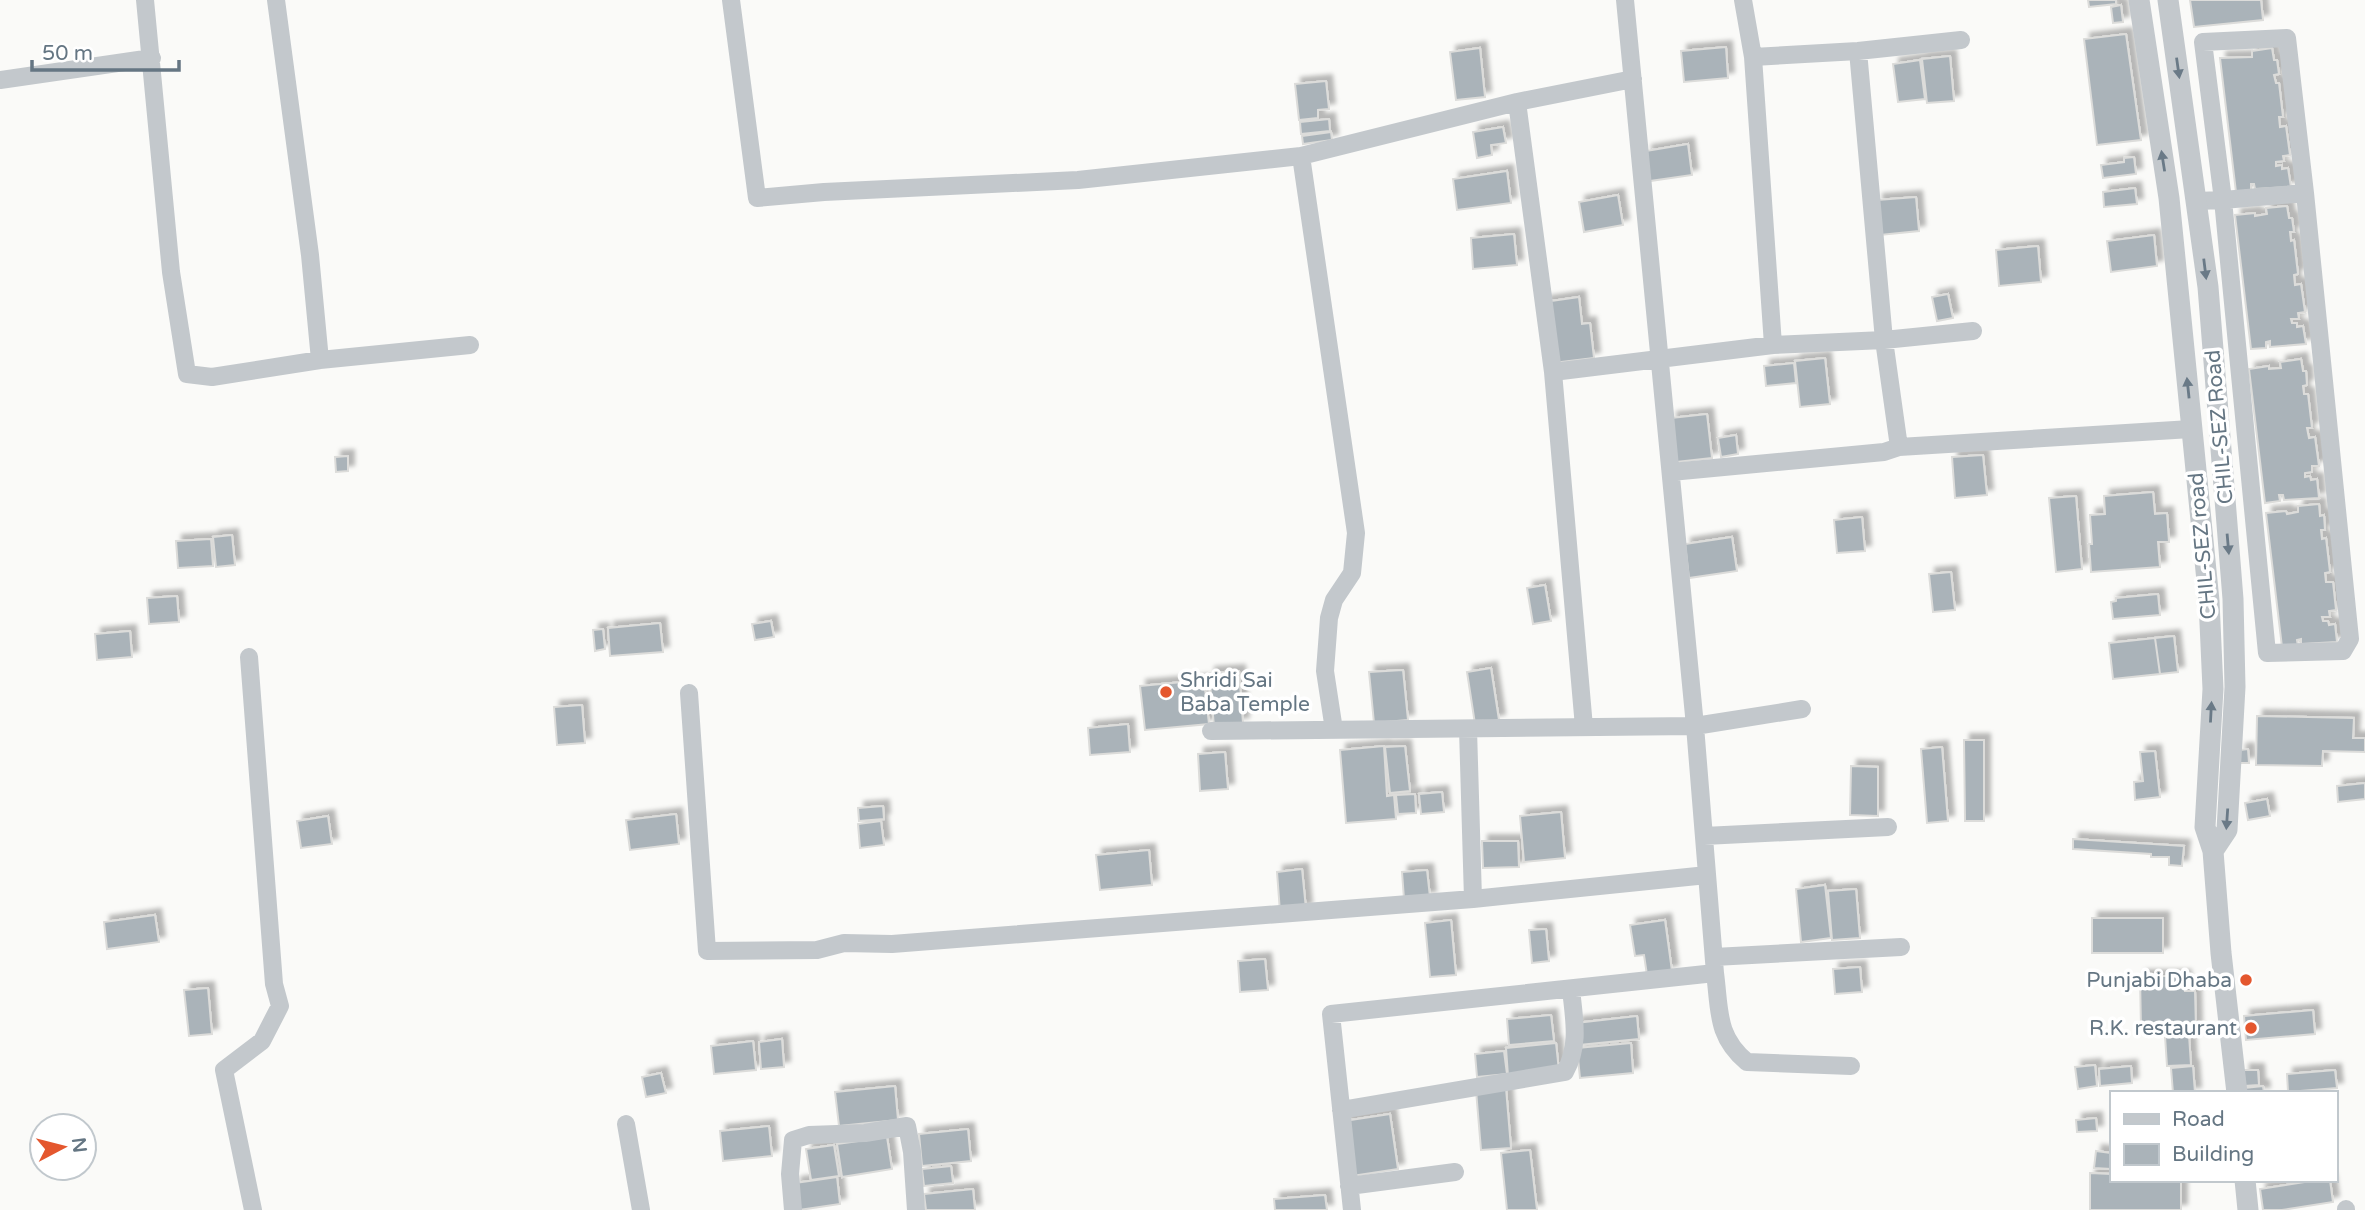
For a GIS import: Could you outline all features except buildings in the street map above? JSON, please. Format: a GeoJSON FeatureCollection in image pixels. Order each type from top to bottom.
{"type":"FeatureCollection","features":[{"type":"Feature","properties":{"kind":"street"},"geometry":{"type":"LineString","coordinates":[[145,0],[171,272],[187,374],[212,377],[320,360],[470,345]]}},
{"type":"Feature","properties":{"kind":"street"},"geometry":{"type":"LineString","coordinates":[[276,0],[310,255],[320,360]]}},
{"type":"Feature","properties":{"kind":"street"},"geometry":{"type":"LineString","coordinates":[[731,0],[757,198],[824,192],[1078,180],[1301,156],[1517,102],[1633,79]]}},
{"type":"Feature","properties":{"kind":"street"},"geometry":{"type":"LineString","coordinates":[[1625,0],[1723,1031],[1728,1044],[1747,1062],[1851,1066]]}},
{"type":"Feature","properties":{"kind":"street"},"geometry":{"type":"LineString","coordinates":[[1743,0],[1753,57],[1773,345]]}},
{"type":"Feature","properties":{"kind":"street","name":"CHIL-SEZ road"},"geometry":{"type":"LineString","coordinates":[[2139,0],[2169,198],[2209,601],[2213,689],[2205,827],[2213,851],[2237,1091]]}},
{"type":"Feature","properties":{"kind":"street","name":"CHIL-SEZ Road"},"geometry":{"type":"LineString","coordinates":[[2168,0],[2208,287],[2231,572],[2235,687],[2227,830],[2213,851]]}},
{"type":"Feature","properties":{"kind":"street"},"geometry":{"type":"LineString","coordinates":[[2287,37],[2305,193],[2350,639],[2343,651],[2267,653],[2223,200],[2203,42],[2287,37]]}},
{"type":"Feature","properties":{"kind":"street"},"geometry":{"type":"LineString","coordinates":[[1753,57],[1858,51],[1961,40]]}},
{"type":"Feature","properties":{"kind":"street"},"geometry":{"type":"LineString","coordinates":[[1858,51],[1884,340],[1899,447]]}},
{"type":"Feature","properties":{"kind":"street"},"geometry":{"type":"LineString","coordinates":[[0,80],[152,58]]}},
{"type":"Feature","properties":{"kind":"street"},"geometry":{"type":"LineString","coordinates":[[1517,102],[1553,372],[1584,727]]}},
{"type":"Feature","properties":{"kind":"street"},"geometry":{"type":"LineString","coordinates":[[1301,156],[1356,533],[1352,573],[1334,600],[1329,618],[1325,671],[1334,730]]}},
{"type":"Feature","properties":{"kind":"street"},"geometry":{"type":"LineString","coordinates":[[2197,201],[2305,193]]}},
{"type":"Feature","properties":{"kind":"street"},"geometry":{"type":"LineString","coordinates":[[1553,372],[1773,345],[1884,340],[1973,331]]}},
{"type":"Feature","properties":{"kind":"street"},"geometry":{"type":"LineString","coordinates":[[1671,472],[1884,453],[1899,447],[2191,429]]}},
{"type":"Feature","properties":{"kind":"street"},"geometry":{"type":"LineString","coordinates":[[249,657],[274,984],[280,1006],[262,1041],[224,1070],[253,1210]]}},
{"type":"Feature","properties":{"kind":"street"},"geometry":{"type":"LineString","coordinates":[[689,693],[707,951],[817,950],[844,943],[892,944],[1473,899],[1707,875]]}},
{"type":"Feature","properties":{"kind":"street"},"geometry":{"type":"LineString","coordinates":[[1211,731],[1695,726],[1802,709]]}},
{"type":"Feature","properties":{"kind":"street"},"geometry":{"type":"LineString","coordinates":[[1468,729],[1473,899]]}},
{"type":"Feature","properties":{"kind":"street"},"geometry":{"type":"LineString","coordinates":[[1704,836],[1888,827]]}},
{"type":"Feature","properties":{"kind":"street"},"geometry":{"type":"LineString","coordinates":[[1352,1210],[1331,1014],[1572,989],[1715,965],[1901,947]]}},
{"type":"Feature","properties":{"kind":"street"},"geometry":{"type":"LineString","coordinates":[[1341,1110],[1565,1072],[1576,1044],[1572,989]]}},
{"type":"Feature","properties":{"kind":"street"},"geometry":{"type":"LineString","coordinates":[[626,1124],[641,1210]]}},
{"type":"Feature","properties":{"kind":"street"},"geometry":{"type":"LineString","coordinates":[[793,1210],[790,1174],[793,1140],[808,1135],[865,1133],[907,1126],[916,1210]]}},
{"type":"Feature","properties":{"kind":"street"},"geometry":{"type":"LineString","coordinates":[[1349,1186],[1455,1172]]}},
{"type":"Feature","properties":{"kind":"street"},"geometry":{"type":"LineString","coordinates":[[2245,1182],[2248,1210]]}},
{"type":"Feature","properties":{"kind":"place","name":"Shridi Sai Baba Temple"},"geometry":{"type":"Point","coordinates":[1166,692]}},
{"type":"Feature","properties":{"kind":"place","name":"Punjabi Dhaba"},"geometry":{"type":"Point","coordinates":[2246,980]}},
{"type":"Feature","properties":{"kind":"place","name":"R.K. restaurant"},"geometry":{"type":"Point","coordinates":[2251,1028]}}]}
